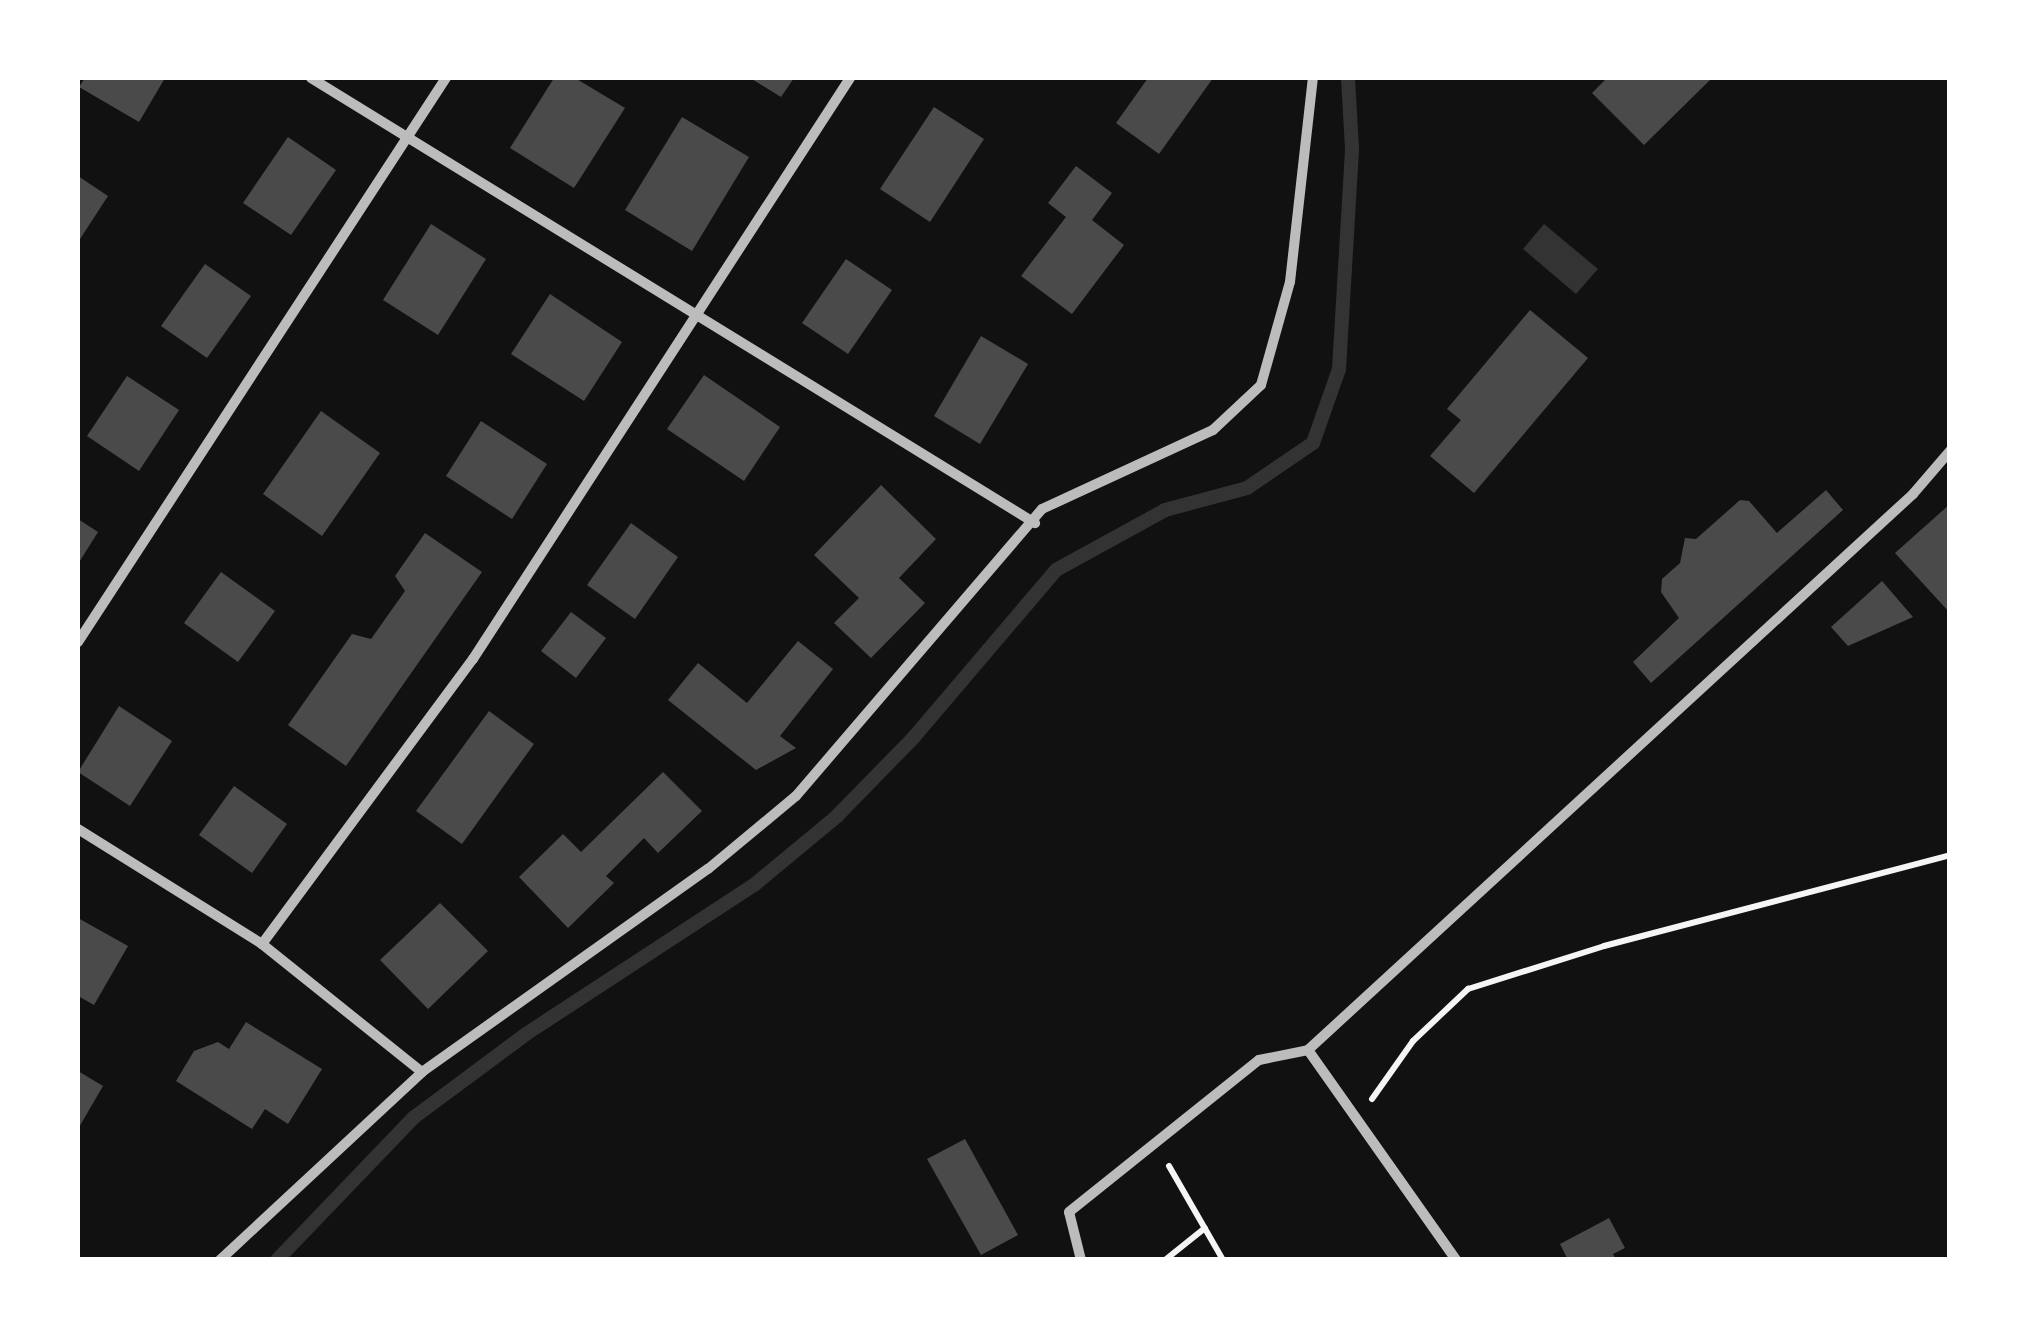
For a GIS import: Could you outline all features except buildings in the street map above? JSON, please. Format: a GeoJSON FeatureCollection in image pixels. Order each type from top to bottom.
{"type":"FeatureCollection","features":[{"type":"Feature","properties":{"kind":"street"},"geometry":{"type":"LineString","coordinates":[[311,78],[1035,523]]}},
{"type":"Feature","properties":{"kind":"street"},"geometry":{"type":"LineString","coordinates":[[78,642],[446,78]]}},
{"type":"Feature","properties":{"kind":"street"},"geometry":{"type":"LineString","coordinates":[[262,944],[472,660],[702,315],[850,78]]}},
{"type":"Feature","properties":{"kind":"street"},"geometry":{"type":"LineString","coordinates":[[220,1260],[422,1072],[708,868],[796,796],[1035,523],[1042,509],[1213,430],[1261,385],[1290,282],[1312,78]]}},
{"type":"Feature","properties":{"kind":"street"},"geometry":{"type":"LineString","coordinates":[[1081,1260],[1069,1212],[1259,1060],[1308,1050],[1912,494],[1950,451]]}},
{"type":"Feature","properties":{"kind":"street"},"geometry":{"type":"LineString","coordinates":[[78,829],[262,944],[422,1072]]}},
{"type":"Feature","properties":{"kind":"street"},"geometry":{"type":"LineString","coordinates":[[1308,1050],[1456,1260]]}},
{"type":"Feature","properties":{"kind":"path"},"geometry":{"type":"LineString","coordinates":[[1355,1118],[1413,1041],[1468,989],[1604,946],[1950,856]]}},
{"type":"Feature","properties":{"kind":"path"},"geometry":{"type":"LineString","coordinates":[[1156,1143],[1223,1260]]}},
{"type":"Feature","properties":{"kind":"path"},"geometry":{"type":"LineString","coordinates":[[1164,1260],[1205,1228]]}},
{"type":"Feature","properties":{"kind":"shaded area"},"geometry":{"type":"Polygon","coordinates":[[[1544,224],[1598,269],[1576,294],[1523,249],[1544,224]]]}},
{"type":"Feature","properties":{"kind":"waterway"},"geometry":{"type":"LineString","coordinates":[[277,1260],[413,1118],[526,1034],[754,885],[837,816],[914,737],[1056,570],[1165,510],[1247,488],[1313,443],[1339,369],[1352,148],[1348,78]]}}]}
